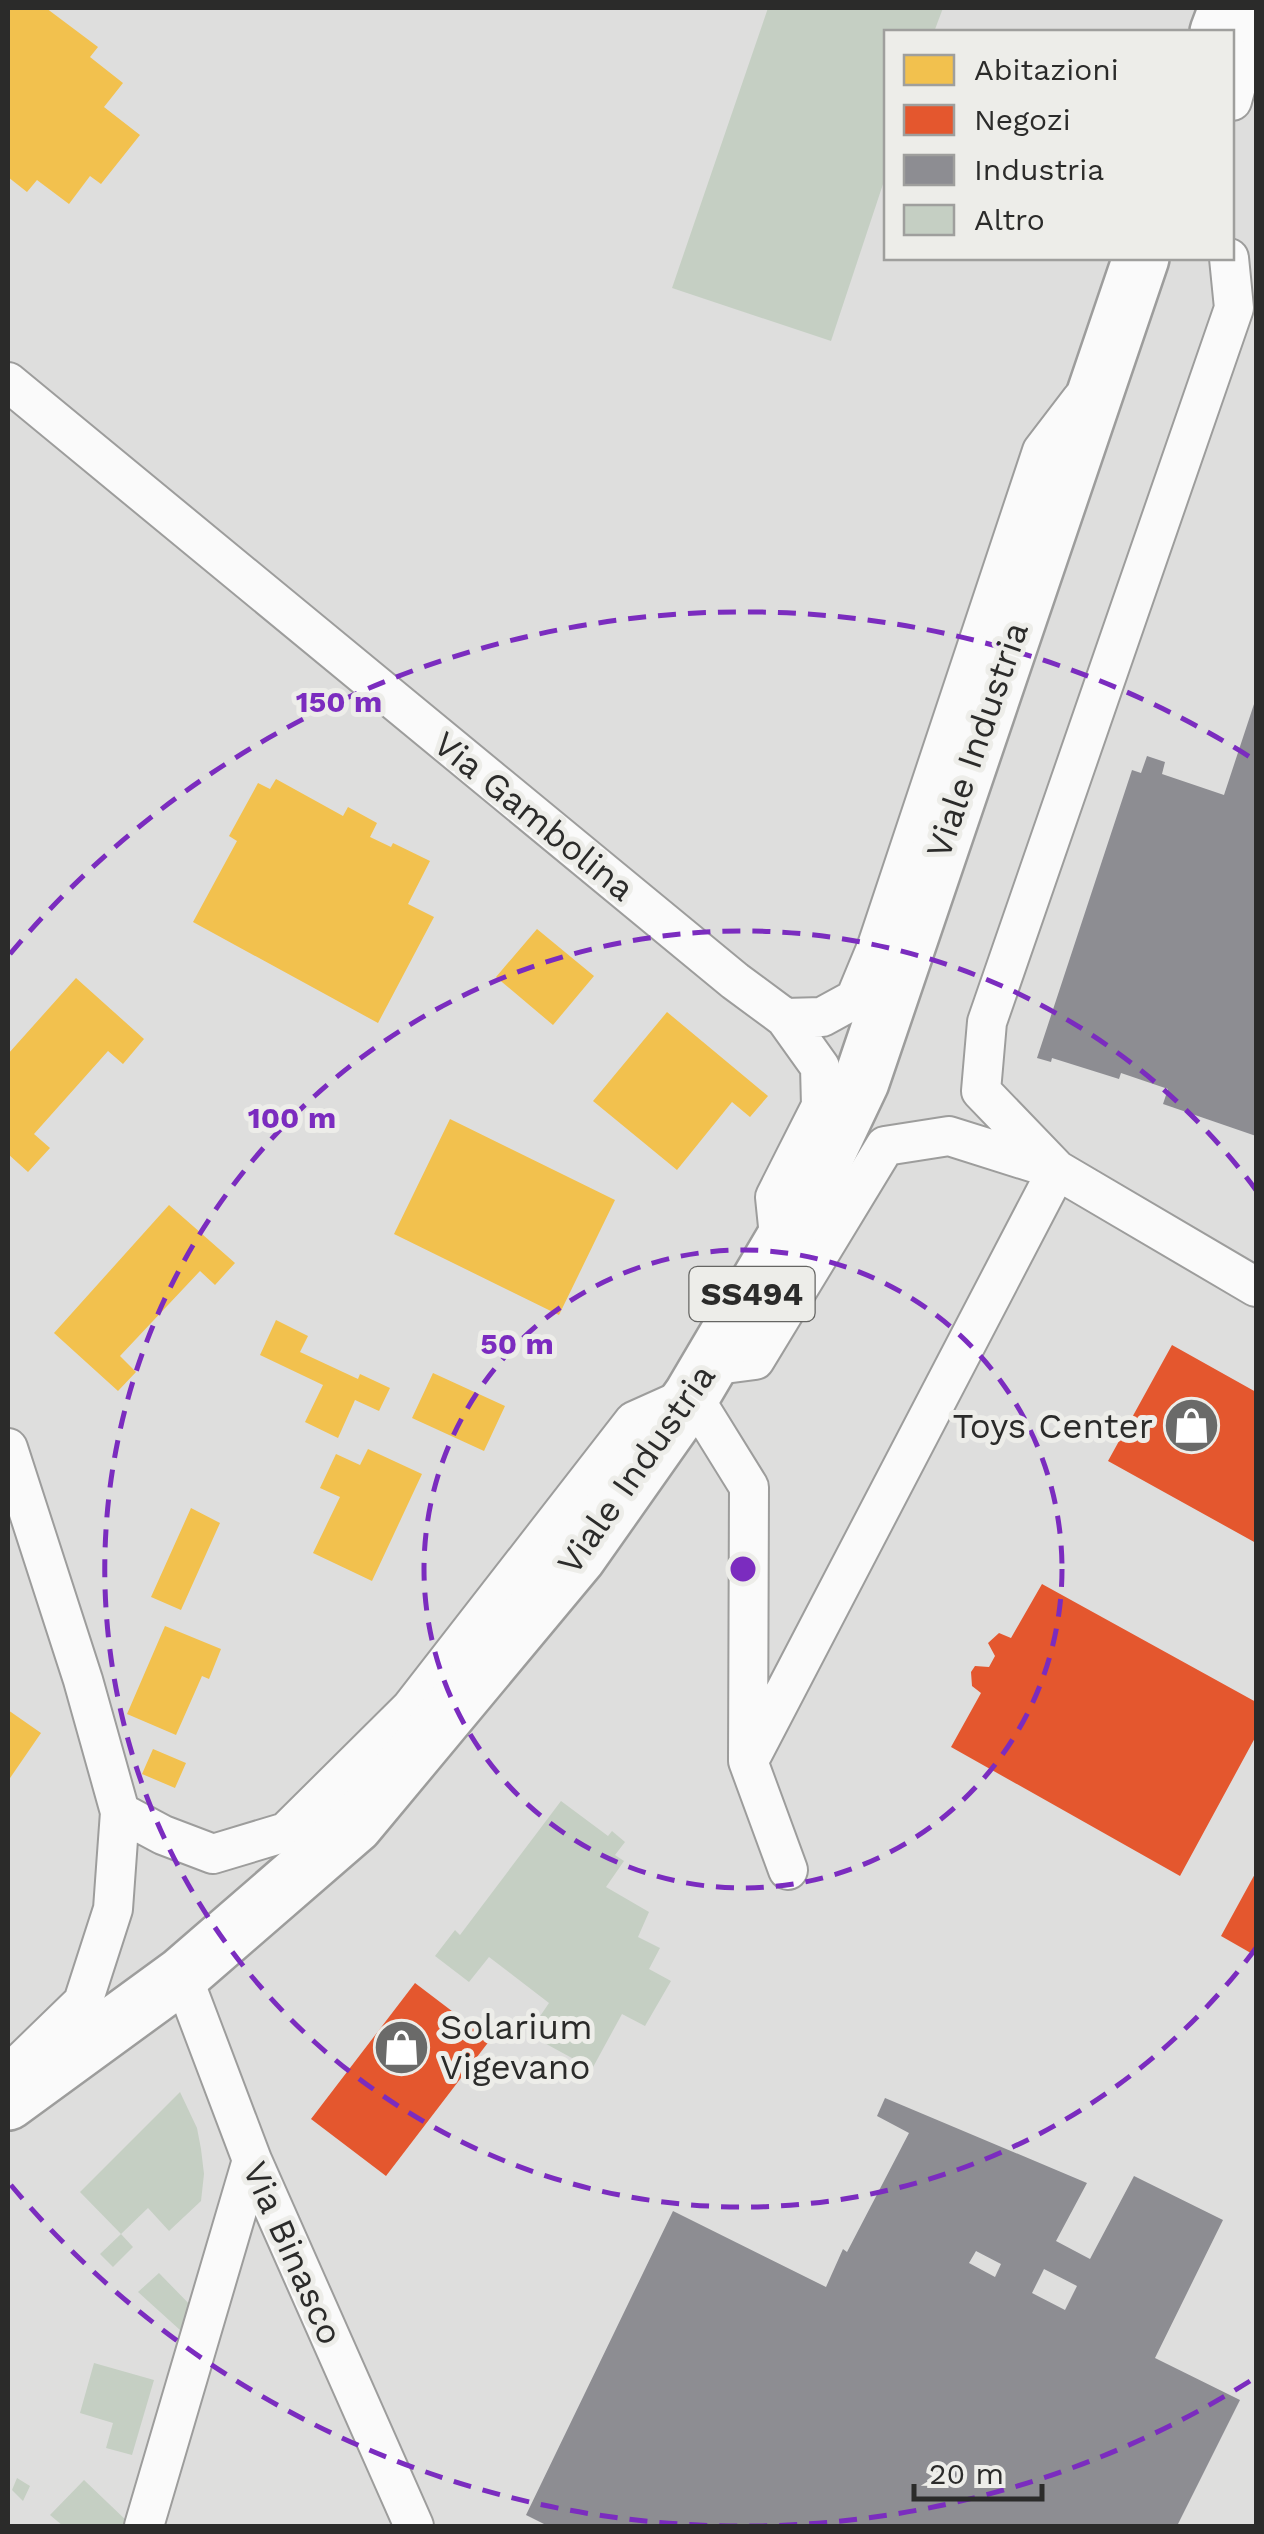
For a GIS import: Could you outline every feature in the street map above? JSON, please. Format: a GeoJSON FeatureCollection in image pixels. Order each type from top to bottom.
{"type":"FeatureCollection","features":[{"type":"Feature","properties":{"kind":"main road","name":"Viale Industria"},"geometry":{"type":"LineString","coordinates":[[8,2102],[182,1975],[355,1824],[578,1557],[701,1380],[798,1217],[862,1082],[1140,260]]}},
{"type":"Feature","properties":{"kind":"street"},"geometry":{"type":"LineString","coordinates":[[1234,94],[1256,13]]}},
{"type":"Feature","properties":{"kind":"street"},"geometry":{"type":"LineString","coordinates":[[1056,1170],[981,1092],[986,1022],[1234,308],[1229,260]]}},
{"type":"Feature","properties":{"kind":"street"},"geometry":{"type":"LineString","coordinates":[[785,1018],[822,1018],[855,999],[877,946],[1042,451],[1102,373]]}},
{"type":"Feature","properties":{"kind":"street","name":"Via Gambolina"},"geometry":{"type":"LineString","coordinates":[[8,382],[735,981],[785,1018],[820,1066],[821,1106],[775,1196],[780,1246]]}},
{"type":"Feature","properties":{"kind":"street"},"geometry":{"type":"LineString","coordinates":[[120,1812],[163,1835],[213,1854],[286,1832],[411,1708],[634,1421],[701,1380],[755,1360],[885,1146],[949,1136],[1056,1170],[1256,1287]]}},
{"type":"Feature","properties":{"kind":"street"},"geometry":{"type":"LineString","coordinates":[[748,1761],[1056,1170]]}},
{"type":"Feature","properties":{"kind":"street"},"geometry":{"type":"LineString","coordinates":[[701,1380],[749,1487],[748,1761],[788,1870]]}},
{"type":"Feature","properties":{"kind":"street"},"geometry":{"type":"LineString","coordinates":[[8,1448],[83,1680],[120,1812],[114,1909],[84,2002],[8,2076]]}},
{"type":"Feature","properties":{"kind":"street","name":"Via Binasco"},"geometry":{"type":"LineString","coordinates":[[182,1975],[252,2160],[414,2526]]}},
{"type":"Feature","properties":{"kind":"street"},"geometry":{"type":"LineString","coordinates":[[144,2526],[252,2160]]}},
{"type":"Feature","properties":{"kind":"building: Abitazioni"},"geometry":{"type":"Polygon","coordinates":[[[8,8],[46,8],[98,47],[90,57],[123,83],[104,107],[140,135],[101,184],[90,176],[69,204],[37,180],[27,192],[8,177],[8,8]]]}},
{"type":"Feature","properties":{"kind":"building: Abitazioni"},"geometry":{"type":"Polygon","coordinates":[[[276,779],[343,816],[348,807],[377,823],[370,837],[430,861],[408,904],[434,917],[378,1023],[193,922],[237,841],[229,836],[258,783],[270,789],[276,779]]]}},
{"type":"Feature","properties":{"kind":"building: Abitazioni"},"geometry":{"type":"Polygon","coordinates":[[[537,929],[594,976],[553,1025],[496,977],[537,929]]]}},
{"type":"Feature","properties":{"kind":"building: Abitazioni"},"geometry":{"type":"Polygon","coordinates":[[[76,978],[144,1039],[123,1064],[108,1051],[34,1134],[50,1148],[28,1172],[8,1154],[8,1054],[76,978]]]}},
{"type":"Feature","properties":{"kind":"building: Abitazioni"},"geometry":{"type":"Polygon","coordinates":[[[667,1012],[768,1096],[750,1117],[732,1102],[677,1170],[593,1101],[667,1012]]]}},
{"type":"Feature","properties":{"kind":"building: Abitazioni"},"geometry":{"type":"Polygon","coordinates":[[[450,1119],[615,1200],[559,1315],[394,1234],[450,1119]]]}},
{"type":"Feature","properties":{"kind":"building: Abitazioni"},"geometry":{"type":"Polygon","coordinates":[[[169,1205],[235,1263],[215,1285],[200,1271],[120,1356],[136,1372],[118,1391],[54,1333],[169,1205]]]}},
{"type":"Feature","properties":{"kind":"building: Abitazioni"},"geometry":{"type":"Polygon","coordinates":[[[276,1320],[308,1336],[300,1352],[358,1379],[360,1374],[390,1388],[379,1411],[355,1400],[338,1438],[305,1422],[323,1385],[260,1355],[276,1320]]]}},
{"type":"Feature","properties":{"kind":"building: Abitazioni"},"geometry":{"type":"Polygon","coordinates":[[[433,1373],[505,1406],[484,1451],[412,1418],[433,1373]]]}},
{"type":"Feature","properties":{"kind":"building: Abitazioni"},"geometry":{"type":"Polygon","coordinates":[[[368,1449],[422,1474],[372,1581],[313,1553],[340,1497],[320,1488],[336,1454],[360,1465],[368,1449]]]}},
{"type":"Feature","properties":{"kind":"building: Abitazioni"},"geometry":{"type":"Polygon","coordinates":[[[191,1508],[220,1523],[181,1610],[151,1597],[191,1508]]]}},
{"type":"Feature","properties":{"kind":"building: Abitazioni"},"geometry":{"type":"Polygon","coordinates":[[[165,1626],[221,1649],[209,1679],[202,1676],[176,1735],[127,1714],[165,1626]]]}},
{"type":"Feature","properties":{"kind":"building: Abitazioni"},"geometry":{"type":"Polygon","coordinates":[[[8,1710],[41,1733],[8,1781],[8,1710]]]}},
{"type":"Feature","properties":{"kind":"building: Abitazioni"},"geometry":{"type":"Polygon","coordinates":[[[153,1749],[186,1763],[175,1788],[142,1774],[153,1749]]]}},
{"type":"Feature","properties":{"kind":"building: Negozi","name":"Toys Center"},"geometry":{"type":"Polygon","coordinates":[[[1172,1345],[1256,1392],[1256,1543],[1108,1461],[1172,1345]]]}},
{"type":"Feature","properties":{"kind":"building: Negozi"},"geometry":{"type":"Polygon","coordinates":[[[1042,1584],[1256,1702],[1256,1736],[1180,1876],[951,1747],[981,1693],[972,1686],[971,1672],[975,1666],[989,1667],[995,1656],[988,1643],[999,1633],[1011,1638],[1042,1584]]]}},
{"type":"Feature","properties":{"kind":"building: Negozi"},"geometry":{"type":"Polygon","coordinates":[[[1256,1872],[1256,1956],[1221,1936],[1256,1872]]]}},
{"type":"Feature","properties":{"kind":"building: Negozi"},"geometry":{"type":"Polygon","coordinates":[[[415,1983],[490,2040],[386,2176],[311,2119],[415,1983]]]}},
{"type":"Feature","properties":{"kind":"building: Industria"},"geometry":{"type":"Polygon","coordinates":[[[1256,698],[1256,1136],[1163,1104],[1168,1089],[1121,1073],[1119,1079],[1052,1058],[1051,1062],[1037,1058],[1132,770],[1141,773],[1147,756],[1165,762],[1162,774],[1224,795],[1256,698]]]}},
{"type":"Feature","properties":{"kind":"building: Industria"},"geometry":{"type":"Polygon","coordinates":[[[885,2098],[1087,2183],[1056,2241],[1090,2259],[1134,2176],[1223,2220],[1155,2358],[1240,2400],[1177,2526],[548,2526],[526,2515],[673,2211],[826,2287],[843,2249],[847,2252],[909,2133],[877,2116],[885,2098]],[[976,2251],[969,2263],[995,2277],[1001,2264],[976,2251]],[[1044,2269],[1032,2293],[1065,2310],[1077,2286],[1044,2269]]]}},
{"type":"Feature","properties":{"kind":"building: Altro"},"geometry":{"type":"Polygon","coordinates":[[[768,8],[943,8],[935,30],[884,30],[884,181],[831,341],[672,288],[768,8]]]}},
{"type":"Feature","properties":{"kind":"building: Altro"},"geometry":{"type":"Polygon","coordinates":[[[561,1801],[608,1836],[612,1831],[625,1842],[615,1855],[624,1861],[606,1887],[649,1912],[638,1937],[660,1948],[649,1969],[671,1981],[645,2026],[622,2014],[592,2069],[528,2034],[549,2003],[489,1957],[469,1982],[435,1956],[455,1930],[460,1935],[561,1801]]]}},
{"type":"Feature","properties":{"kind":"building: Altro"},"geometry":{"type":"Polygon","coordinates":[[[180,2092],[197,2128],[204,2174],[201,2201],[169,2231],[148,2208],[121,2234],[80,2192],[180,2092]]]}},
{"type":"Feature","properties":{"kind":"building: Altro"},"geometry":{"type":"Polygon","coordinates":[[[121,2234],[133,2247],[113,2267],[100,2254],[121,2234]]]}},
{"type":"Feature","properties":{"kind":"building: Altro"},"geometry":{"type":"Polygon","coordinates":[[[159,2273],[198,2313],[180,2330],[138,2292],[159,2273]]]}},
{"type":"Feature","properties":{"kind":"building: Altro"},"geometry":{"type":"Polygon","coordinates":[[[94,2363],[154,2380],[132,2455],[106,2448],[113,2423],[80,2413],[94,2363]]]}},
{"type":"Feature","properties":{"kind":"building: Altro"},"geometry":{"type":"Polygon","coordinates":[[[17,2478],[30,2486],[23,2501],[12,2490],[17,2478]]]}},
{"type":"Feature","properties":{"kind":"building: Altro"},"geometry":{"type":"Polygon","coordinates":[[[84,2480],[128,2526],[63,2526],[50,2515],[84,2480]]]}},
{"type":"Feature","properties":{"kind":"place","name":"Toys Center"},"geometry":{"type":"Point","coordinates":[1192,1426]}},
{"type":"Feature","properties":{"kind":"place","name":"Solarium Vigevano"},"geometry":{"type":"Point","coordinates":[401,2047]}}]}
